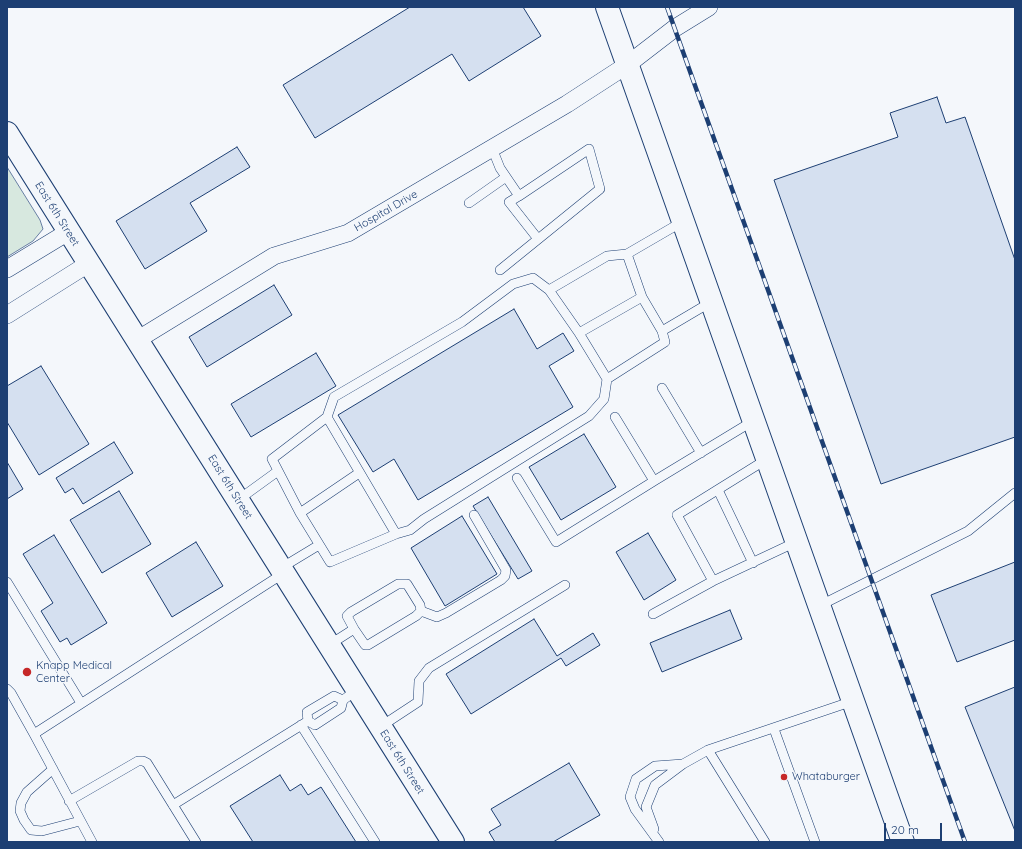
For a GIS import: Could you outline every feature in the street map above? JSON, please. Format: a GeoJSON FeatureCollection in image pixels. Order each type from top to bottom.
{"type":"FeatureCollection","features":[{"type":"Feature","properties":{"kind":"main road"},"geometry":{"type":"LineString","coordinates":[[607,7],[903,842]]}},
{"type":"Feature","properties":{"kind":"main road","name":"East 6th Street"},"geometry":{"type":"LineString","coordinates":[[7,133],[329,645],[350,695],[380,726],[449,841]]}},
{"type":"Feature","properties":{"kind":"street","name":"Hospital Drive"},"geometry":{"type":"LineString","coordinates":[[138,340],[274,256],[348,233],[567,104],[627,65],[675,28],[709,7]]}},
{"type":"Feature","properties":{"kind":"street"},"geometry":{"type":"LineString","coordinates":[[7,269],[68,232]]}},
{"type":"Feature","properties":{"kind":"street"},"geometry":{"type":"LineString","coordinates":[[7,315],[88,264]]}},
{"type":"Feature","properties":{"kind":"lane"},"geometry":{"type":"LineString","coordinates":[[492,148],[506,177],[519,196]]}},
{"type":"Feature","properties":{"kind":"lane"},"geometry":{"type":"LineString","coordinates":[[500,270],[600,189],[588,149],[509,202],[538,239]]}},
{"type":"Feature","properties":{"kind":"lane"},"geometry":{"type":"LineString","coordinates":[[469,203],[506,177]]}},
{"type":"Feature","properties":{"kind":"lane"},"geometry":{"type":"LineString","coordinates":[[549,290],[607,256],[627,254],[682,222]]}},
{"type":"Feature","properties":{"kind":"lane"},"geometry":{"type":"LineString","coordinates":[[607,379],[665,342],[662,331],[642,297],[627,254]]}},
{"type":"Feature","properties":{"kind":"lane"},"geometry":{"type":"LineString","coordinates":[[533,278],[549,290],[579,333],[607,379],[604,399],[589,416],[431,515],[410,530],[396,534],[330,562],[300,513],[272,459],[327,417],[334,397],[462,322],[513,284],[533,278]]}},
{"type":"Feature","properties":{"kind":"lane"},"geometry":{"type":"LineString","coordinates":[[579,333],[642,297]]}},
{"type":"Feature","properties":{"kind":"lane"},"geometry":{"type":"LineString","coordinates":[[662,331],[711,302]]}},
{"type":"Feature","properties":{"kind":"lane"},"geometry":{"type":"LineString","coordinates":[[662,388],[701,453]]}},
{"type":"Feature","properties":{"kind":"lane"},"geometry":{"type":"LineString","coordinates":[[327,417],[396,534]]}},
{"type":"Feature","properties":{"kind":"lane"},"geometry":{"type":"LineString","coordinates":[[615,417],[654,481]]}},
{"type":"Feature","properties":{"kind":"lane"},"geometry":{"type":"LineString","coordinates":[[517,478],[556,542],[753,421]]}},
{"type":"Feature","properties":{"kind":"lane"},"geometry":{"type":"LineString","coordinates":[[713,581],[677,515],[767,459]]}},
{"type":"Feature","properties":{"kind":"lane"},"geometry":{"type":"LineString","coordinates":[[238,500],[278,471]]}},
{"type":"Feature","properties":{"kind":"lane"},"geometry":{"type":"LineString","coordinates":[[300,513],[359,473]]}},
{"type":"Feature","properties":{"kind":"lane"},"geometry":{"type":"LineString","coordinates":[[718,490],[753,563]]}},
{"type":"Feature","properties":{"kind":"lane"},"geometry":{"type":"LineString","coordinates":[[819,606],[968,531],[1015,493]]}},
{"type":"Feature","properties":{"kind":"lane"},"geometry":{"type":"LineString","coordinates":[[421,611],[437,617],[446,613],[505,576],[506,570],[474,515]]}},
{"type":"Feature","properties":{"kind":"lane"},"geometry":{"type":"LineString","coordinates":[[653,614],[713,581],[796,542]]}},
{"type":"Feature","properties":{"kind":"lane"},"geometry":{"type":"LineString","coordinates":[[34,734],[319,545]]}},
{"type":"Feature","properties":{"kind":"lane"},"geometry":{"type":"LineString","coordinates":[[7,582],[81,703]]}},
{"type":"Feature","properties":{"kind":"lane"},"geometry":{"type":"LineString","coordinates":[[398,584],[407,584],[420,605],[421,611],[416,616],[368,645],[365,645],[354,629],[348,616],[351,612],[398,584]]}},
{"type":"Feature","properties":{"kind":"lane"},"geometry":{"type":"LineString","coordinates":[[380,726],[418,702],[419,681],[429,668],[564,585]]}},
{"type":"Feature","properties":{"kind":"lane"},"geometry":{"type":"LineString","coordinates":[[329,645],[354,629]]}},
{"type":"Feature","properties":{"kind":"lane"},"geometry":{"type":"LineString","coordinates":[[7,690],[11,693],[34,734],[92,842]]}},
{"type":"Feature","properties":{"kind":"lane"},"geometry":{"type":"LineString","coordinates":[[350,695],[334,696],[307,712],[305,723],[375,842]]}},
{"type":"Feature","properties":{"kind":"lane"},"geometry":{"type":"LineString","coordinates":[[173,805],[305,723],[314,725],[341,708],[350,695]]}},
{"type":"Feature","properties":{"kind":"lane"},"geometry":{"type":"LineString","coordinates":[[658,840],[646,808],[655,786],[683,764],[708,750],[774,729],[853,701]]}},
{"type":"Feature","properties":{"kind":"lane"},"geometry":{"type":"LineString","coordinates":[[774,729],[815,842]]}},
{"type":"Feature","properties":{"kind":"lane"},"geometry":{"type":"LineString","coordinates":[[708,750],[765,842]]}},
{"type":"Feature","properties":{"kind":"lane"},"geometry":{"type":"LineString","coordinates":[[70,801],[138,761],[143,761],[147,763],[196,842]]}},
{"type":"Feature","properties":{"kind":"lane"},"geometry":{"type":"LineString","coordinates":[[658,840],[635,809],[630,797],[636,779],[655,766],[683,764]]}},
{"type":"Feature","properties":{"kind":"lane"},"geometry":{"type":"LineString","coordinates":[[53,769],[27,792],[21,803],[20,811],[24,820],[31,830],[42,831],[80,821]]}},
{"type":"Feature","properties":{"kind":"shaded area"},"geometry":{"type":"Polygon","coordinates":[[[7,167],[40,220],[43,229],[33,241],[7,257],[7,167]]]}},
{"type":"Feature","properties":{"kind":"building"},"geometry":{"type":"Polygon","coordinates":[[[410,7],[523,7],[541,36],[469,81],[452,54],[315,138],[283,85],[410,7]]]}},
{"type":"Feature","properties":{"kind":"building"},"geometry":{"type":"Polygon","coordinates":[[[937,97],[946,123],[965,117],[1015,260],[1015,437],[881,484],[774,180],[898,137],[890,113],[937,97]]]}},
{"type":"Feature","properties":{"kind":"building"},"geometry":{"type":"Polygon","coordinates":[[[237,147],[250,167],[190,203],[207,231],[145,269],[116,221],[237,147]]]}},
{"type":"Feature","properties":{"kind":"building"},"geometry":{"type":"Polygon","coordinates":[[[274,285],[292,315],[207,367],[189,337],[274,285]]]}},
{"type":"Feature","properties":{"kind":"building"},"geometry":{"type":"Polygon","coordinates":[[[514,309],[537,349],[563,333],[574,351],[549,366],[573,407],[418,500],[394,459],[373,472],[338,415],[514,309]]]}},
{"type":"Feature","properties":{"kind":"building"},"geometry":{"type":"Polygon","coordinates":[[[316,353],[336,386],[251,437],[231,404],[316,353]]]}},
{"type":"Feature","properties":{"kind":"building"},"geometry":{"type":"Polygon","coordinates":[[[41,366],[89,444],[39,475],[7,422],[7,386],[41,366]]]}},
{"type":"Feature","properties":{"kind":"building"},"geometry":{"type":"Polygon","coordinates":[[[584,434],[616,487],[561,520],[529,467],[584,434]]]}},
{"type":"Feature","properties":{"kind":"building"},"geometry":{"type":"Polygon","coordinates":[[[114,442],[133,473],[83,504],[73,488],[65,493],[56,478],[114,442]]]}},
{"type":"Feature","properties":{"kind":"building"},"geometry":{"type":"Polygon","coordinates":[[[7,462],[23,489],[7,499],[7,462]]]}},
{"type":"Feature","properties":{"kind":"building"},"geometry":{"type":"Polygon","coordinates":[[[119,491],[151,544],[102,573],[70,520],[119,491]]]}},
{"type":"Feature","properties":{"kind":"building"},"geometry":{"type":"Polygon","coordinates":[[[488,497],[532,571],[518,579],[473,506],[488,497]]]}},
{"type":"Feature","properties":{"kind":"building"},"geometry":{"type":"Polygon","coordinates":[[[462,516],[497,574],[445,606],[411,548],[462,516]]]}},
{"type":"Feature","properties":{"kind":"building"},"geometry":{"type":"Polygon","coordinates":[[[648,533],[676,580],[644,600],[616,552],[648,533]]]}},
{"type":"Feature","properties":{"kind":"building"},"geometry":{"type":"Polygon","coordinates":[[[54,535],[107,623],[71,645],[67,638],[60,642],[41,611],[53,603],[23,554],[54,535]]]}},
{"type":"Feature","properties":{"kind":"building"},"geometry":{"type":"Polygon","coordinates":[[[196,542],[223,586],[172,617],[146,573],[196,542]]]}},
{"type":"Feature","properties":{"kind":"building"},"geometry":{"type":"Polygon","coordinates":[[[1015,562],[1015,640],[957,662],[931,595],[1015,562]]]}},
{"type":"Feature","properties":{"kind":"building"},"geometry":{"type":"Polygon","coordinates":[[[730,610],[742,639],[662,672],[650,643],[730,610]]]}},
{"type":"Feature","properties":{"kind":"building"},"geometry":{"type":"Polygon","coordinates":[[[534,619],[557,656],[593,633],[600,645],[566,666],[561,658],[471,714],[446,674],[534,619]]]}},
{"type":"Feature","properties":{"kind":"building"},"geometry":{"type":"Polygon","coordinates":[[[1015,687],[1015,831],[965,707],[1015,687]]]}},
{"type":"Feature","properties":{"kind":"building"},"geometry":{"type":"Polygon","coordinates":[[[569,763],[600,815],[553,842],[495,842],[489,832],[501,825],[491,809],[569,763]]]}},
{"type":"Feature","properties":{"kind":"building"},"geometry":{"type":"Polygon","coordinates":[[[280,775],[290,791],[301,784],[308,795],[321,787],[356,842],[253,842],[230,806],[280,775]]]}},
{"type":"Feature","properties":{"kind":"railway"},"geometry":{"type":"LineString","coordinates":[[667,7],[965,842]]}},
{"type":"Feature","properties":{"kind":"place","name":"Knapp Medical Center"},"geometry":{"type":"Point","coordinates":[27,672]}},
{"type":"Feature","properties":{"kind":"place","name":"Whataburger"},"geometry":{"type":"Point","coordinates":[784,777]}}]}
